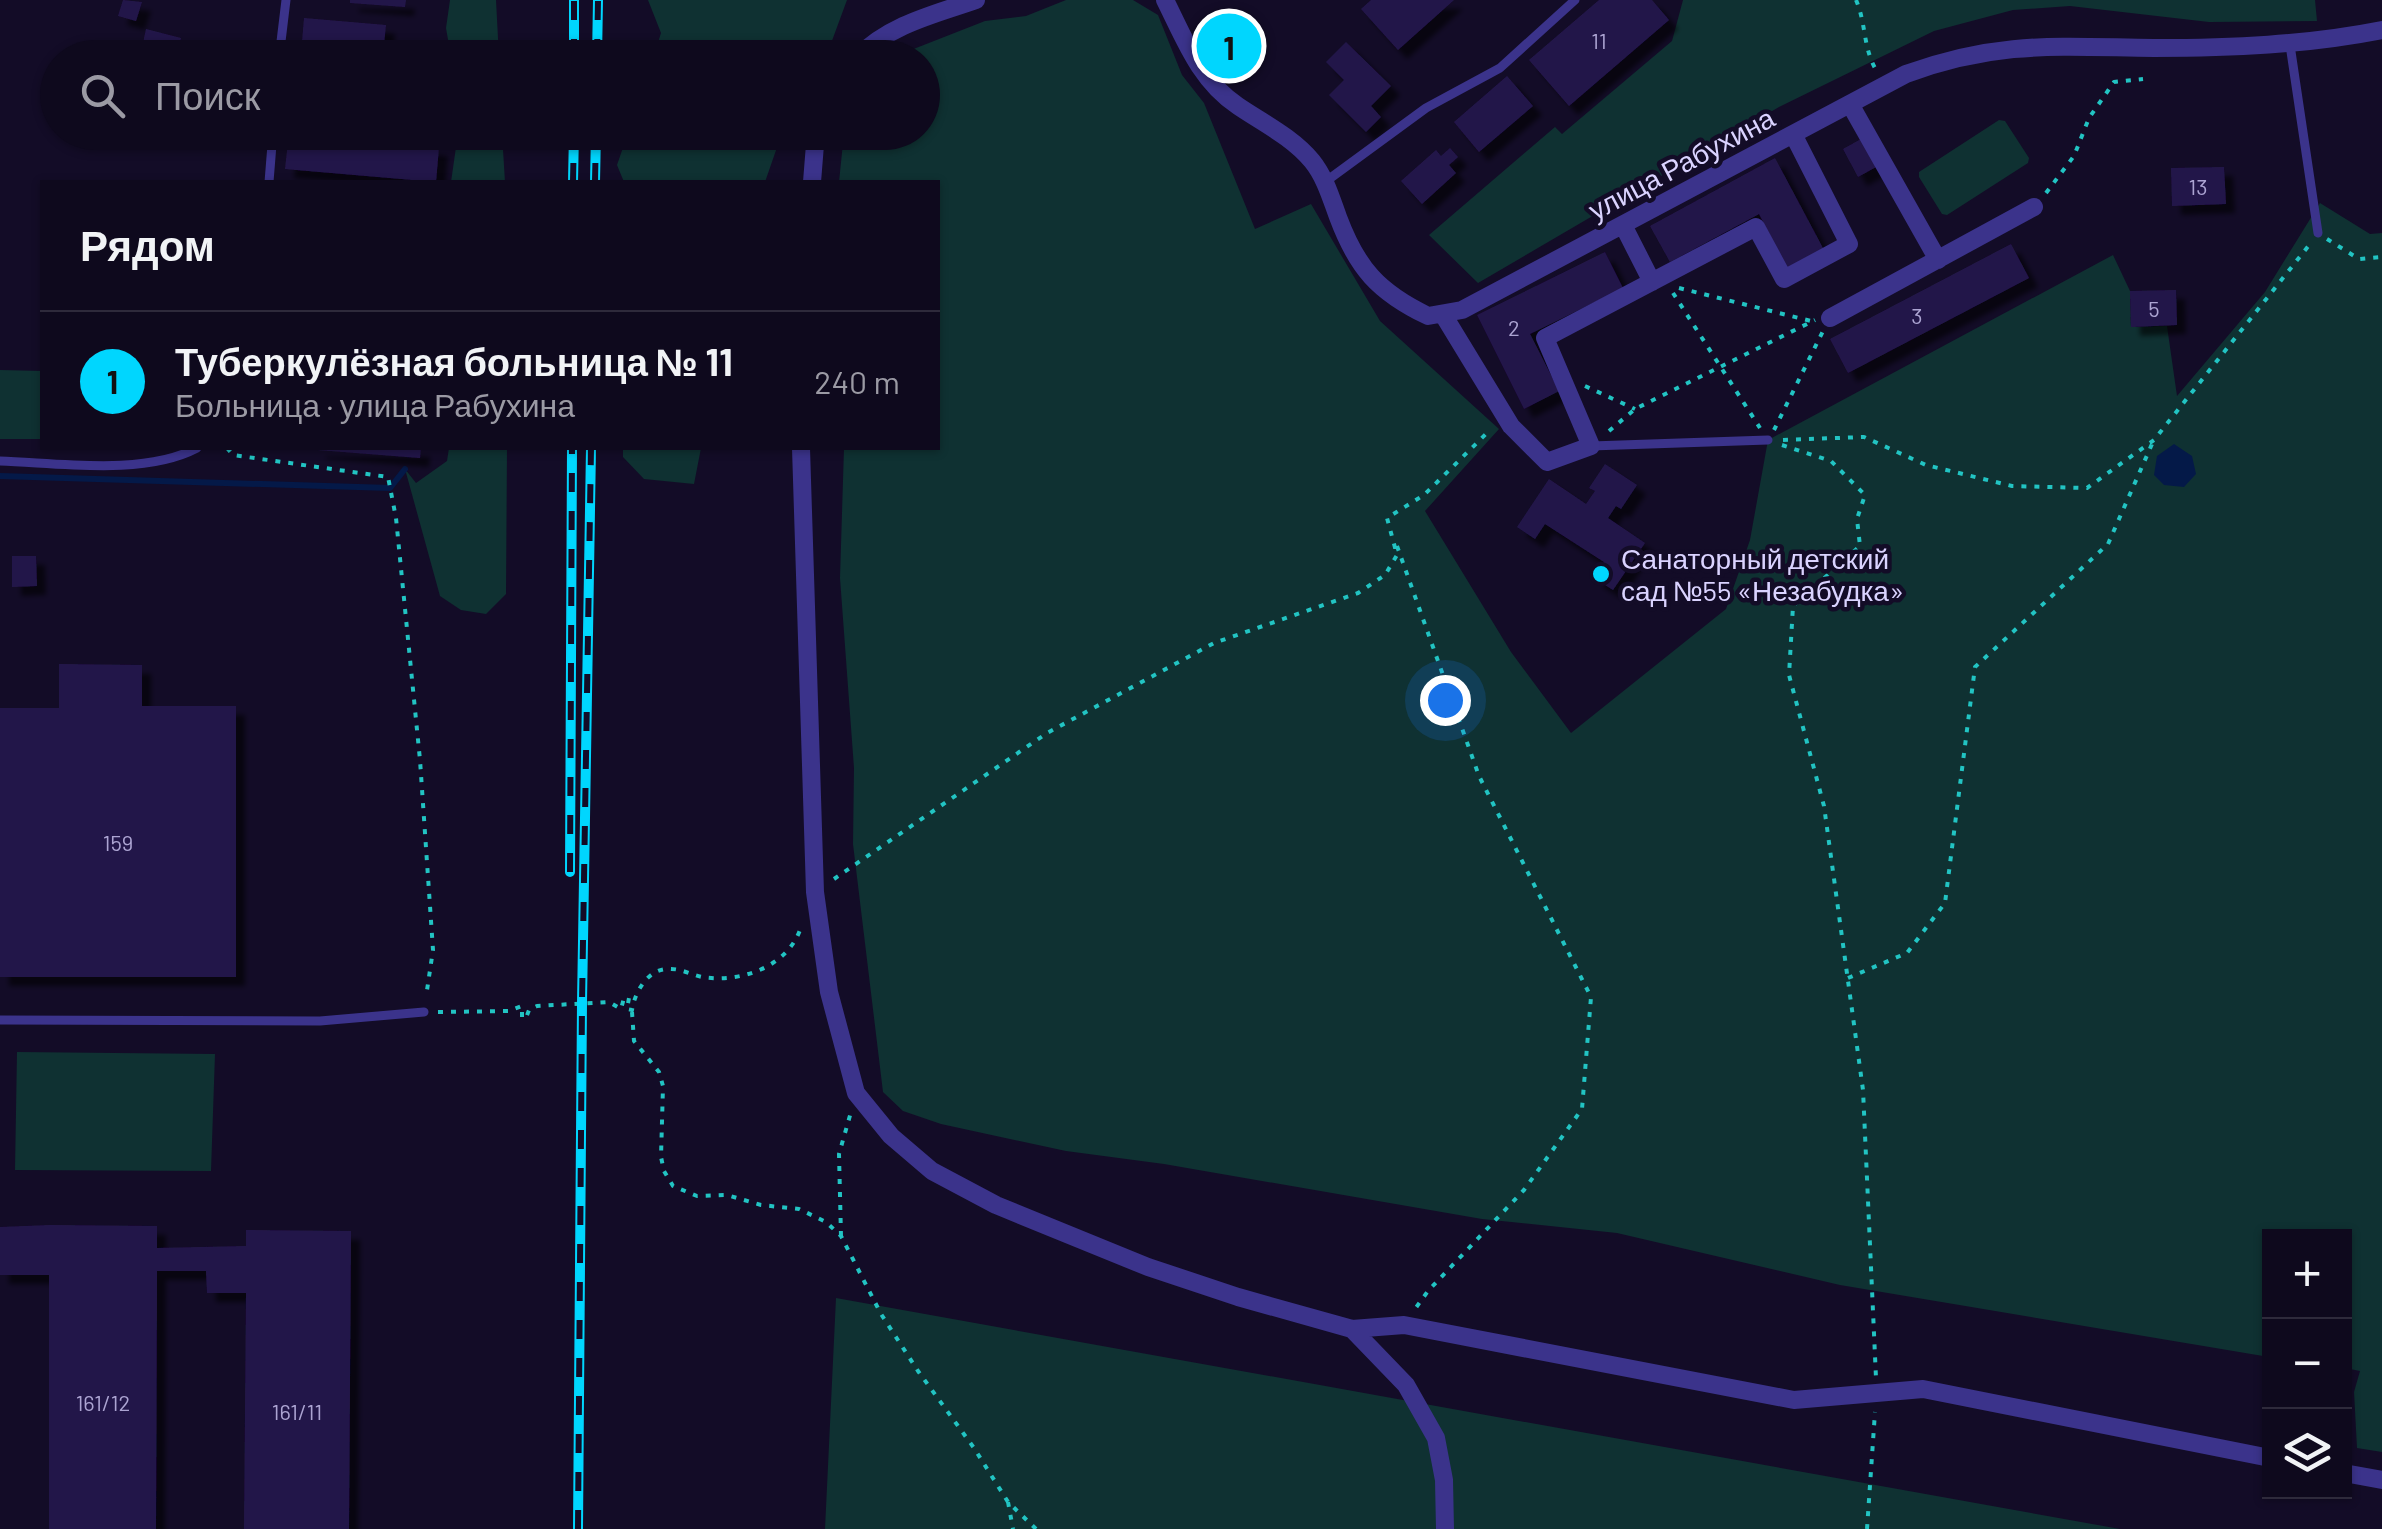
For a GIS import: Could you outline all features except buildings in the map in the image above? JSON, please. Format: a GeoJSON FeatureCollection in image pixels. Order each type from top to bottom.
{"type":"FeatureCollection","features":[{"type":"Feature","properties":{"kind":"street"},"geometry":{"type":"LineString","coordinates":[[879,40],[914,21],[976,0]]}},
{"type":"Feature","properties":{"kind":"street"},"geometry":{"type":"LineString","coordinates":[[1165,0],[1196,65],[1211,84],[1312,161],[1325,182],[1358,264],[1377,284],[1409,307],[1428,316],[1444,316],[1507,420],[1547,462],[1592,446],[1544,338],[1756,227],[1784,279],[1849,244],[1794,134]]}},
{"type":"Feature","properties":{"kind":"street","name":"улица Рабухина"},"geometry":{"type":"LineString","coordinates":[[1444,316],[1462,310],[1884,86],[1938,62],[2013,47],[2290,45],[2382,30]]}},
{"type":"Feature","properties":{"kind":"street"},"geometry":{"type":"LineString","coordinates":[[1850,104],[1938,260]]}},
{"type":"Feature","properties":{"kind":"street"},"geometry":{"type":"LineString","coordinates":[[812,180],[815,150]]}},
{"type":"Feature","properties":{"kind":"street"},"geometry":{"type":"LineString","coordinates":[[1820,319],[2034,207]]}},
{"type":"Feature","properties":{"kind":"street"},"geometry":{"type":"LineString","coordinates":[[1623,225],[1652,282]]}},
{"type":"Feature","properties":{"kind":"street"},"geometry":{"type":"LineString","coordinates":[[801,450],[815,892],[829,992],[856,1092],[892,1136],[932,1171],[996,1205],[1148,1267],[1352,1328],[1404,1325],[1794,1400],[1923,1388],[2262,1456]]}},
{"type":"Feature","properties":{"kind":"street"},"geometry":{"type":"LineString","coordinates":[[1352,1328],[1406,1385],[1436,1438],[1444,1480],[1445,1529]]}},
{"type":"Feature","properties":{"kind":"street"},"geometry":{"type":"LineString","coordinates":[[2352,1474],[2382,1480]]}},
{"type":"Feature","properties":{"kind":"lane"},"geometry":{"type":"LineString","coordinates":[[281,40],[286,0]]}},
{"type":"Feature","properties":{"kind":"lane"},"geometry":{"type":"LineString","coordinates":[[1325,182],[1426,108],[1500,68],[1575,0]]}},
{"type":"Feature","properties":{"kind":"lane"},"geometry":{"type":"LineString","coordinates":[[2290,45],[2318,233]]}},
{"type":"Feature","properties":{"kind":"lane"},"geometry":{"type":"LineString","coordinates":[[270,180],[272,150]]}},
{"type":"Feature","properties":{"kind":"lane"},"geometry":{"type":"LineString","coordinates":[[1592,446],[1768,440]]}},
{"type":"Feature","properties":{"kind":"lane"},"geometry":{"type":"LineString","coordinates":[[0,461],[122,464],[166,459],[191,450]]}},
{"type":"Feature","properties":{"kind":"lane"},"geometry":{"type":"LineString","coordinates":[[0,1020],[320,1021],[424,1012]]}},
{"type":"Feature","properties":{"kind":"path"},"geometry":{"type":"LineString","coordinates":[[1856,0],[1865,18],[1868,54],[1884,86]]}},
{"type":"Feature","properties":{"kind":"path"},"geometry":{"type":"LineString","coordinates":[[2034,207],[2074,156],[2089,118],[2114,82],[2143,79]]}},
{"type":"Feature","properties":{"kind":"path"},"geometry":{"type":"LineString","coordinates":[[1847,978],[1906,953],[1945,903],[1974,668],[2108,544],[2154,440],[2318,233],[2359,259],[2382,257]]}},
{"type":"Feature","properties":{"kind":"path"},"geometry":{"type":"LineString","coordinates":[[1820,319],[1668,286],[1768,440],[1831,460],[1865,494],[1858,518],[1860,546],[1793,606],[1788,675],[1824,806],[1863,1090],[1877,1393],[1867,1529]]}},
{"type":"Feature","properties":{"kind":"path"},"geometry":{"type":"LineString","coordinates":[[1768,440],[1820,319]]}},
{"type":"Feature","properties":{"kind":"path"},"geometry":{"type":"LineString","coordinates":[[1592,446],[1635,409],[1820,319]]}},
{"type":"Feature","properties":{"kind":"path"},"geometry":{"type":"LineString","coordinates":[[1560,374],[1635,409]]}},
{"type":"Feature","properties":{"kind":"path"},"geometry":{"type":"LineString","coordinates":[[1388,518],[1424,495],[1454,463],[1507,420]]}},
{"type":"Feature","properties":{"kind":"path"},"geometry":{"type":"LineString","coordinates":[[1768,440],[1864,437],[1926,465],[2012,486],[2088,488],[2154,440]]}},
{"type":"Feature","properties":{"kind":"path"},"geometry":{"type":"LineString","coordinates":[[229,450],[233,455],[388,477],[396,518],[414,695],[433,950],[424,1012],[508,1011],[522,1006],[522,1018],[526,1018],[527,1012],[538,1006],[610,1002],[621,1008],[624,998],[628,998],[627,1009],[632,1010]]}},
{"type":"Feature","properties":{"kind":"path"},"geometry":{"type":"LineString","coordinates":[[815,892],[1047,732],[1214,643],[1358,593],[1385,575],[1398,555],[1388,518]]}},
{"type":"Feature","properties":{"kind":"path"},"geometry":{"type":"LineString","coordinates":[[1388,518],[1479,776],[1592,996],[1582,1108],[1524,1190],[1428,1291],[1404,1325]]}},
{"type":"Feature","properties":{"kind":"path"},"geometry":{"type":"LineString","coordinates":[[802,927],[795,945],[752,974],[704,977],[669,968],[654,972],[634,996],[634,1041],[659,1072],[663,1086],[664,1172],[673,1186],[697,1196],[727,1195],[762,1206],[798,1209],[826,1222],[841,1236],[881,1314],[1008,1502],[1036,1529]]}},
{"type":"Feature","properties":{"kind":"path"},"geometry":{"type":"LineString","coordinates":[[841,1236],[840,1154],[856,1092]]}},
{"type":"Feature","properties":{"kind":"path"},"geometry":{"type":"LineString","coordinates":[[1008,1502],[1013,1529]]}},
{"type":"Feature","properties":{"kind":"green space"},"geometry":{"type":"Polygon","coordinates":[[[450,0],[496,0],[498,40],[448,40],[450,0]]]}},
{"type":"Feature","properties":{"kind":"green space"},"geometry":{"type":"Polygon","coordinates":[[[648,0],[847,0],[832,40],[659,40],[661,33],[648,0]]]}},
{"type":"Feature","properties":{"kind":"green space"},"geometry":{"type":"Polygon","coordinates":[[[1066,0],[1133,0],[1158,15],[1182,75],[1204,103],[1255,229],[1311,204],[1380,321],[1499,429],[1425,511],[1511,652],[1571,733],[1726,609],[1750,540],[1768,440],[2113,255],[2130,291],[2131,327],[2167,326],[2177,396],[2265,292],[2320,203],[2370,234],[2382,233],[2382,1452],[2357,1448],[2354,1392],[2360,1371],[2352,1369],[2352,1229],[2262,1229],[2262,1356],[1840,1285],[1617,1233],[1482,1219],[1066,1151],[941,1124],[903,1111],[883,1092],[853,844],[854,768],[840,578],[844,450],[940,450],[940,180],[839,180],[842,150],[940,150],[940,40],[937,40],[985,21],[1026,16],[1066,0]]]}},
{"type":"Feature","properties":{"kind":"green space"},"geometry":{"type":"Polygon","coordinates":[[[1683,0],[2315,0],[2317,21],[2209,22],[2070,6],[2013,10],[1934,31],[1779,107],[1478,283],[1429,235],[1555,127],[1562,134],[1672,41],[1683,0]]]}},
{"type":"Feature","properties":{"kind":"green space"},"geometry":{"type":"Polygon","coordinates":[[[1999,120],[2005,121],[2029,158],[2028,163],[1947,215],[1942,214],[1919,172],[1999,120]]]}},
{"type":"Feature","properties":{"kind":"green space"},"geometry":{"type":"Polygon","coordinates":[[[456,150],[503,150],[505,180],[451,180],[456,150]]]}},
{"type":"Feature","properties":{"kind":"green space"},"geometry":{"type":"Polygon","coordinates":[[[622,150],[776,150],[766,180],[623,180],[617,165],[622,150]]]}},
{"type":"Feature","properties":{"kind":"green space"},"geometry":{"type":"Polygon","coordinates":[[[0,370],[40,371],[40,439],[0,439],[0,370]]]}},
{"type":"Feature","properties":{"kind":"green space"},"geometry":{"type":"Polygon","coordinates":[[[449,450],[507,450],[506,594],[486,614],[461,610],[440,596],[405,469],[416,483],[447,461],[449,450]]]}},
{"type":"Feature","properties":{"kind":"green space"},"geometry":{"type":"Polygon","coordinates":[[[623,450],[701,450],[694,484],[644,479],[623,457],[623,450]]]}},
{"type":"Feature","properties":{"kind":"green space"},"geometry":{"type":"Polygon","coordinates":[[[17,1052],[215,1054],[211,1171],[15,1170],[17,1052]]]}},
{"type":"Feature","properties":{"kind":"green space"},"geometry":{"type":"Polygon","coordinates":[[[836,1298],[2120,1529],[825,1529],[836,1298]]]}},
{"type":"Feature","properties":{"kind":"water"},"geometry":{"type":"Polygon","coordinates":[[[2174,444],[2192,456],[2196,474],[2184,487],[2164,485],[2154,475],[2157,456],[2174,444]]]}},
{"type":"Feature","properties":{"kind":"waterway"},"geometry":{"type":"LineString","coordinates":[[0,476],[390,488],[405,469]]}},
{"type":"Feature","properties":{"kind":"railway"},"geometry":{"type":"LineString","coordinates":[[574,0],[574,40]]}},
{"type":"Feature","properties":{"kind":"railway"},"geometry":{"type":"LineString","coordinates":[[597,40],[598,0]]}},
{"type":"Feature","properties":{"kind":"railway"},"geometry":{"type":"LineString","coordinates":[[573,180],[574,150]]}},
{"type":"Feature","properties":{"kind":"railway"},"geometry":{"type":"LineString","coordinates":[[595,180],[596,150]]}},
{"type":"Feature","properties":{"kind":"railway"},"geometry":{"type":"LineString","coordinates":[[570,872],[572,450]]}},
{"type":"Feature","properties":{"kind":"railway"},"geometry":{"type":"LineString","coordinates":[[578,1529],[591,450]]}},
{"type":"Feature","properties":{"kind":"place","name":"Туберкулёзная больница № 11"},"geometry":{"type":"Point","coordinates":[1229,46]}},
{"type":"Feature","properties":{"kind":"place","name":"Санаторный детский сад №55 «Незабудка»"},"geometry":{"type":"Point","coordinates":[1601,574]}}]}
